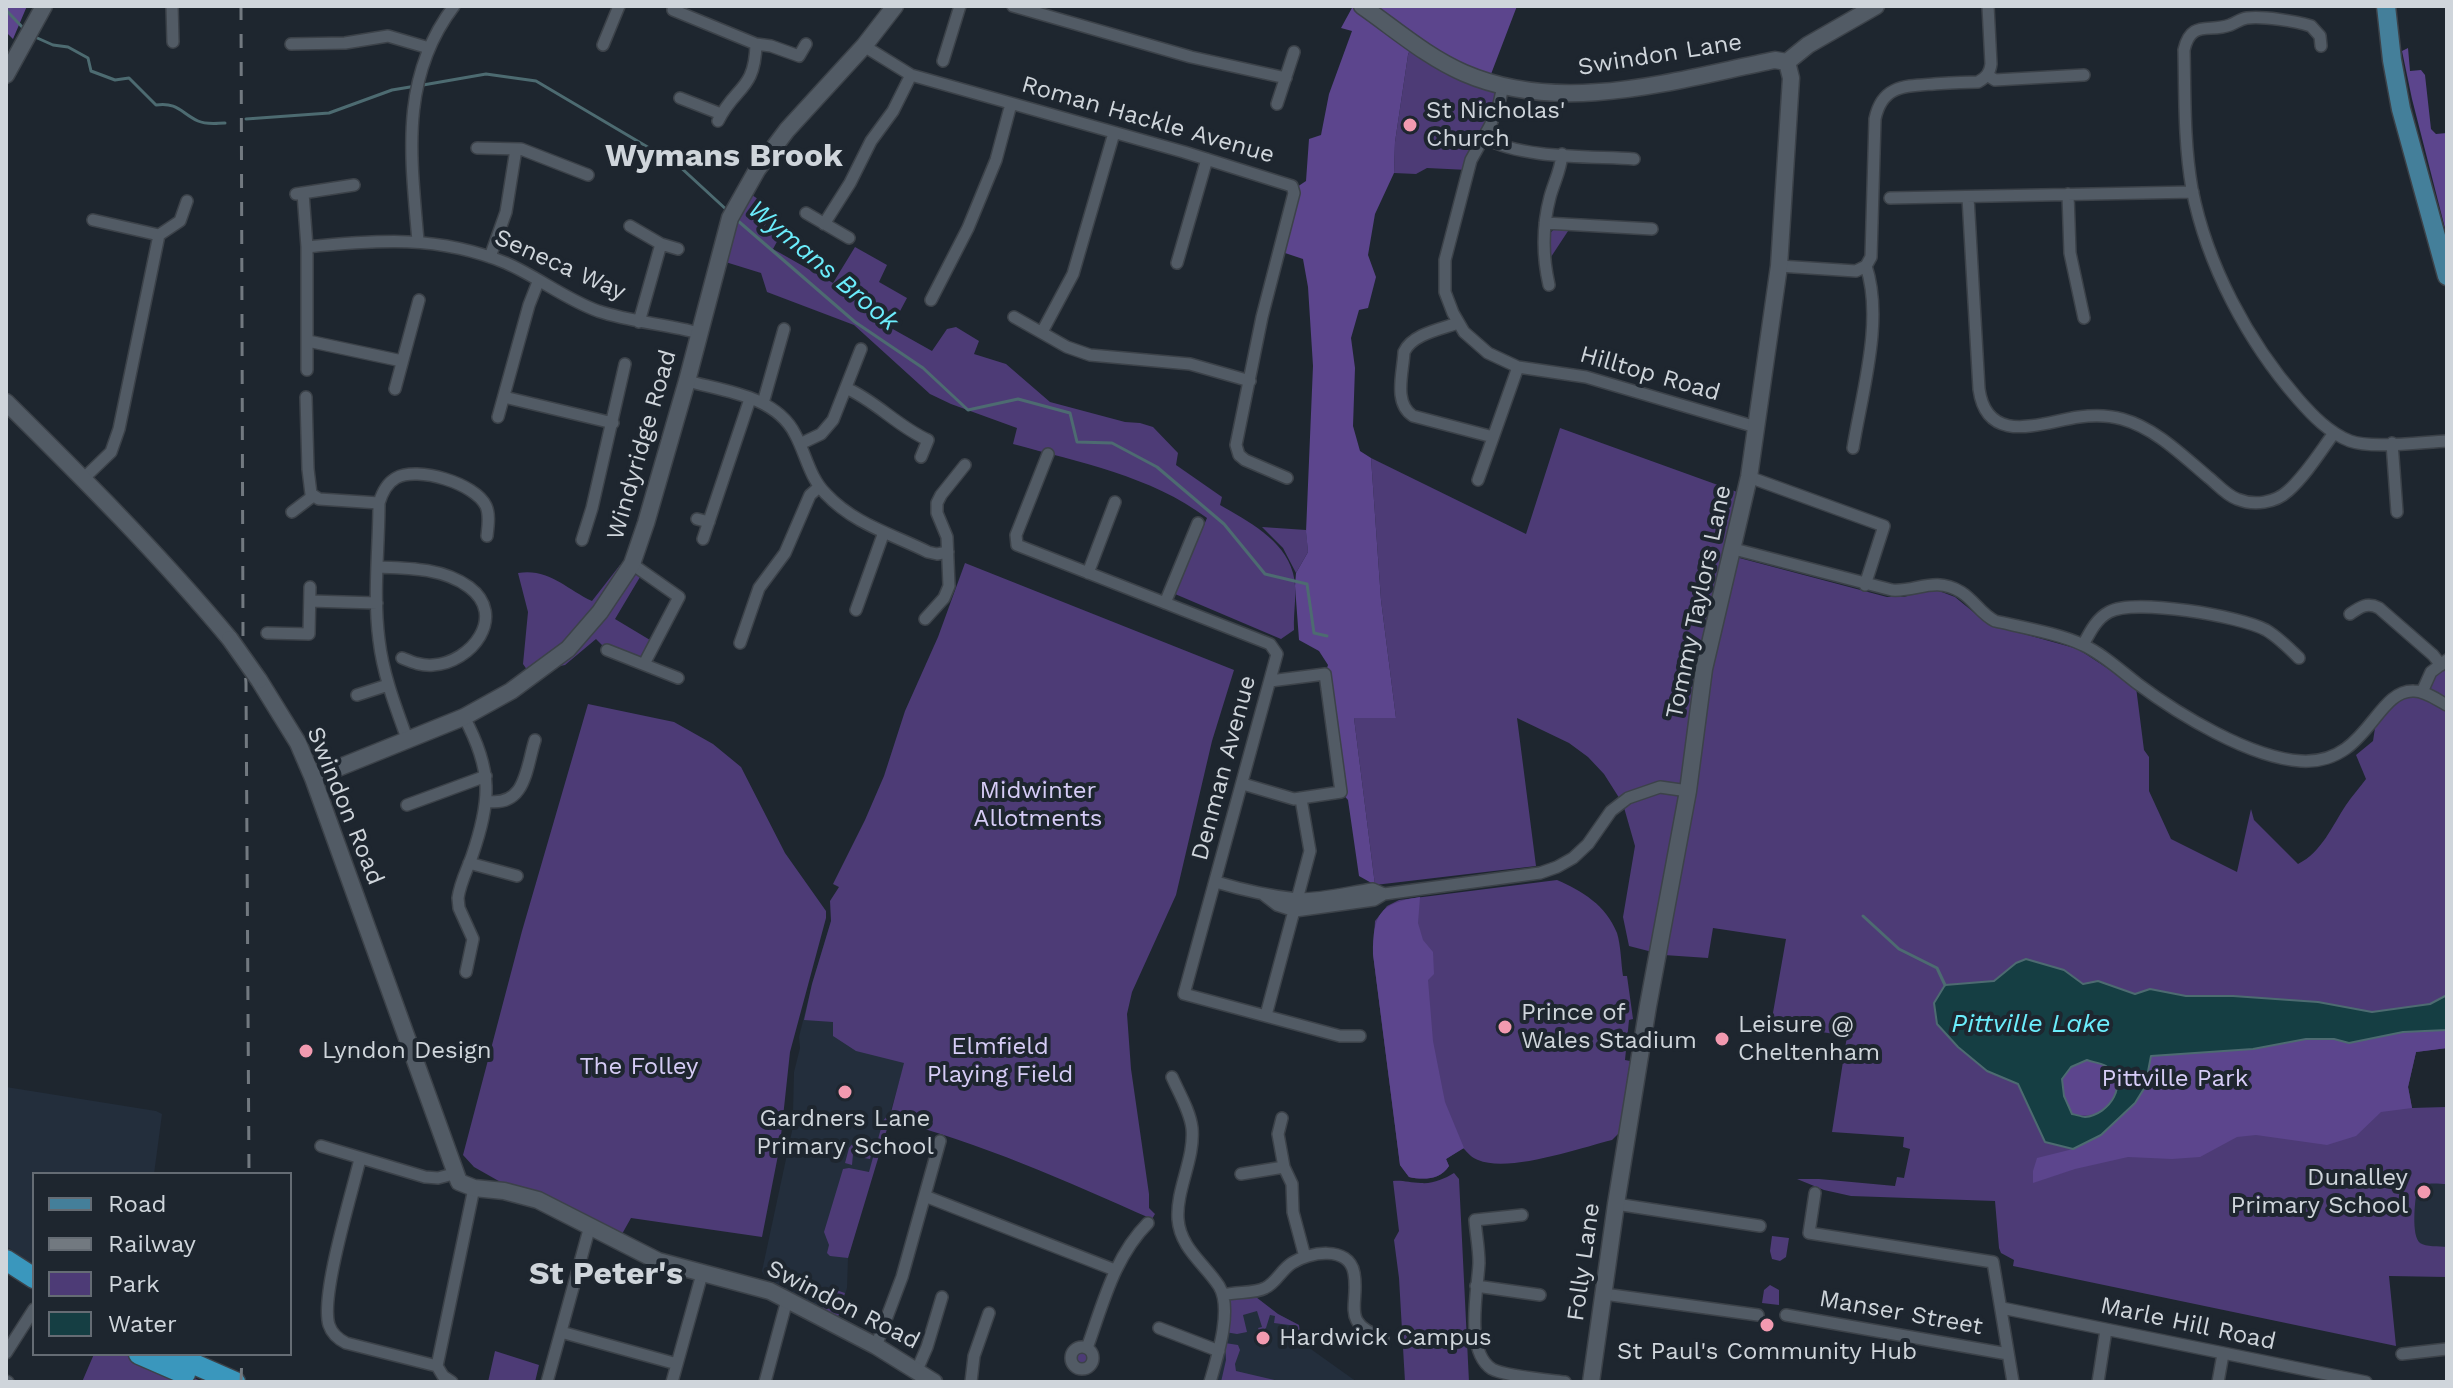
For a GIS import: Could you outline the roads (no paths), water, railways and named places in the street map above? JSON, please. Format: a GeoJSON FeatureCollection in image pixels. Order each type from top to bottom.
{"type":"FeatureCollection","features":[{"type":"Feature","properties":{"kind":"highway"},"geometry":{"type":"LineString","coordinates":[[6,1260],[32,1277]]}},
{"type":"Feature","properties":{"kind":"highway"},"geometry":{"type":"LineString","coordinates":[[6,1277],[32,1293]]}},
{"type":"Feature","properties":{"kind":"highway"},"geometry":{"type":"LineString","coordinates":[[145,1356],[197,1375],[235,1382]]}},
{"type":"Feature","properties":{"kind":"highway"},"geometry":{"type":"LineString","coordinates":[[173,1356],[197,1375]]}},
{"type":"Feature","properties":{"kind":"main road"},"geometry":{"type":"LineString","coordinates":[[2386,6],[2401,109],[2447,276]]}},
{"type":"Feature","properties":{"kind":"main road"},"geometry":{"type":"LineString","coordinates":[[2392,60],[2400,6]]}},
{"type":"Feature","properties":{"kind":"street"},"geometry":{"type":"LineString","coordinates":[[6,75],[44,6]]}},
{"type":"Feature","properties":{"kind":"street"},"geometry":{"type":"LineString","coordinates":[[172,6],[173,42]]}},
{"type":"Feature","properties":{"kind":"street"},"geometry":{"type":"LineString","coordinates":[[418,241],[410,148],[419,70],[454,6]]}},
{"type":"Feature","properties":{"kind":"street"},"geometry":{"type":"LineString","coordinates":[[603,45],[619,6]]}},
{"type":"Feature","properties":{"kind":"street","name":"Windyridge Road"},"geometry":{"type":"LineString","coordinates":[[313,778],[464,717],[532,677],[568,649],[600,612],[632,564],[646,523],[687,381],[725,230],[745,190],[787,130],[864,46],[895,6]]}},
{"type":"Feature","properties":{"kind":"street"},"geometry":{"type":"LineString","coordinates":[[943,61],[960,6]]}},
{"type":"Feature","properties":{"kind":"street"},"geometry":{"type":"LineString","coordinates":[[1013,6],[1191,57],[1286,78]]}},
{"type":"Feature","properties":{"kind":"street","name":"Swindon Lane"},"geometry":{"type":"LineString","coordinates":[[1362,6],[1447,65],[1503,86],[1546,92],[1605,92],[1775,60],[1787,62]]}},
{"type":"Feature","properties":{"kind":"street"},"geometry":{"type":"LineString","coordinates":[[1787,62],[1808,45],[1876,6]]}},
{"type":"Feature","properties":{"kind":"street"},"geometry":{"type":"LineString","coordinates":[[1779,266],[1856,271],[1866,266],[1871,257],[1875,119],[1879,105],[1887,94],[1905,86],[1978,82],[1987,75],[1991,64],[1988,6]]}},
{"type":"Feature","properties":{"kind":"street"},"geometry":{"type":"LineString","coordinates":[[672,12],[756,44],[799,56],[806,44]]}},
{"type":"Feature","properties":{"kind":"street"},"geometry":{"type":"LineString","coordinates":[[2321,46],[2320,36],[2311,26],[2257,18],[2240,20],[2227,26],[2204,27],[2190,35],[2185,44],[2184,62],[2193,192],[2219,273],[2247,329],[2287,387],[2315,417],[2334,433],[2357,443],[2447,441]]}},
{"type":"Feature","properties":{"kind":"street"},"geometry":{"type":"LineString","coordinates":[[291,44],[345,43],[388,36],[429,48]]}},
{"type":"Feature","properties":{"kind":"street"},"geometry":{"type":"LineString","coordinates":[[680,98],[720,118],[752,74],[756,44]]}},
{"type":"Feature","properties":{"kind":"street","name":"Roman Hackle Avenue"},"geometry":{"type":"LineString","coordinates":[[864,46],[911,75],[1207,159],[1288,184],[1294,189],[1236,439],[1237,450],[1245,460],[1287,478]]}},
{"type":"Feature","properties":{"kind":"street"},"geometry":{"type":"LineString","coordinates":[[1277,104],[1294,52]]}},
{"type":"Feature","properties":{"kind":"street","name":"Tommy Taylors Lane"},"geometry":{"type":"LineString","coordinates":[[1626,1149],[1648,1006],[1688,791],[1704,669],[1749,477],[1779,266],[1791,78],[1787,62]]}},
{"type":"Feature","properties":{"kind":"street"},"geometry":{"type":"LineString","coordinates":[[824,224],[850,183],[871,141],[893,111],[911,75]]}},
{"type":"Feature","properties":{"kind":"street"},"geometry":{"type":"LineString","coordinates":[[1987,75],[1995,80],[2084,75]]}},
{"type":"Feature","properties":{"kind":"street"},"geometry":{"type":"LineString","coordinates":[[1493,437],[1413,416],[1401,401],[1407,346],[1418,338],[1458,323],[1445,292],[1445,260],[1471,160],[1485,138],[1503,86]]}},
{"type":"Feature","properties":{"kind":"street"},"geometry":{"type":"LineString","coordinates":[[931,300],[968,228],[996,160],[1011,104]]}},
{"type":"Feature","properties":{"kind":"street"},"geometry":{"type":"LineString","coordinates":[[1042,332],[1073,274],[1114,133]]}},
{"type":"Feature","properties":{"kind":"street"},"geometry":{"type":"LineString","coordinates":[[1485,138],[1509,148],[1634,159]]}},
{"type":"Feature","properties":{"kind":"street"},"geometry":{"type":"LineString","coordinates":[[477,148],[516,149],[588,175]]}},
{"type":"Feature","properties":{"kind":"street"},"geometry":{"type":"LineString","coordinates":[[490,257],[506,212],[516,149]]}},
{"type":"Feature","properties":{"kind":"street"},"geometry":{"type":"LineString","coordinates":[[1549,285],[1543,249],[1545,223],[1562,154]]}},
{"type":"Feature","properties":{"kind":"street"},"geometry":{"type":"LineString","coordinates":[[1177,263],[1207,159]]}},
{"type":"Feature","properties":{"kind":"street"},"geometry":{"type":"LineString","coordinates":[[307,370],[307,247],[300,193],[354,185]]}},
{"type":"Feature","properties":{"kind":"street"},"geometry":{"type":"LineString","coordinates":[[1890,198],[2193,192]]}},
{"type":"Feature","properties":{"kind":"street"},"geometry":{"type":"LineString","coordinates":[[2068,194],[2070,253],[2084,318]]}},
{"type":"Feature","properties":{"kind":"street"},"geometry":{"type":"LineString","coordinates":[[1968,197],[1980,396],[1985,408],[2000,423],[2020,428],[2089,416],[2123,420],[2157,437],[2232,497],[2252,503],[2272,500],[2290,489],[2334,433]]}},
{"type":"Feature","properties":{"kind":"street"},"geometry":{"type":"LineString","coordinates":[[83,479],[111,452],[119,429],[159,235],[180,221],[187,201]]}},
{"type":"Feature","properties":{"kind":"street"},"geometry":{"type":"LineString","coordinates":[[806,213],[849,238]]}},
{"type":"Feature","properties":{"kind":"street"},"geometry":{"type":"LineString","coordinates":[[93,220],[159,235]]}},
{"type":"Feature","properties":{"kind":"street"},"geometry":{"type":"LineString","coordinates":[[1545,223],[1652,229]]}},
{"type":"Feature","properties":{"kind":"street"},"geometry":{"type":"LineString","coordinates":[[630,226],[661,244],[678,249]]}},
{"type":"Feature","properties":{"kind":"street","name":"Seneca Way"},"geometry":{"type":"LineString","coordinates":[[307,247],[418,241],[453,246],[490,257],[600,311],[699,333]]}},
{"type":"Feature","properties":{"kind":"street"},"geometry":{"type":"LineString","coordinates":[[639,322],[661,244]]}},
{"type":"Feature","properties":{"kind":"street"},"geometry":{"type":"LineString","coordinates":[[1853,448],[1873,323],[1871,283],[1866,266]]}},
{"type":"Feature","properties":{"kind":"street"},"geometry":{"type":"LineString","coordinates":[[498,417],[538,282]]}},
{"type":"Feature","properties":{"kind":"street"},"geometry":{"type":"LineString","coordinates":[[395,389],[419,300]]}},
{"type":"Feature","properties":{"kind":"street"},"geometry":{"type":"LineString","coordinates":[[1014,317],[1067,347],[1090,355],[1190,364],[1250,381]]}},
{"type":"Feature","properties":{"kind":"street","name":"Hilltop Road"},"geometry":{"type":"LineString","coordinates":[[1458,323],[1480,348],[1524,368],[1586,377],[1756,427]]}},
{"type":"Feature","properties":{"kind":"street"},"geometry":{"type":"LineString","coordinates":[[763,403],[784,329]]}},
{"type":"Feature","properties":{"kind":"street"},"geometry":{"type":"LineString","coordinates":[[308,341],[402,361]]}},
{"type":"Feature","properties":{"kind":"street"},"geometry":{"type":"LineString","coordinates":[[800,444],[821,434],[831,424],[861,349]]}},
{"type":"Feature","properties":{"kind":"street"},"geometry":{"type":"LineString","coordinates":[[582,540],[625,364]]}},
{"type":"Feature","properties":{"kind":"street"},"geometry":{"type":"LineString","coordinates":[[1478,480],[1493,437],[1524,368]]}},
{"type":"Feature","properties":{"kind":"street"},"geometry":{"type":"LineString","coordinates":[[687,381],[763,403],[784,418],[800,444],[819,487],[849,515],[932,553],[948,552]]}},
{"type":"Feature","properties":{"kind":"street"},"geometry":{"type":"LineString","coordinates":[[846,388],[860,394],[906,429],[928,440],[921,457]]}},
{"type":"Feature","properties":{"kind":"street"},"geometry":{"type":"LineString","coordinates":[[306,397],[309,484],[313,496],[379,503]]}},
{"type":"Feature","properties":{"kind":"street"},"geometry":{"type":"LineString","coordinates":[[504,397],[613,423]]}},
{"type":"Feature","properties":{"kind":"street"},"geometry":{"type":"LineString","coordinates":[[703,539],[703,520],[750,399]]}},
{"type":"Feature","properties":{"kind":"street","name":"Swindon Road"},"geometry":{"type":"LineString","coordinates":[[6,402],[191,592],[259,680],[298,743],[313,778],[459,1182],[474,1188],[504,1191]]}},
{"type":"Feature","properties":{"kind":"street"},"geometry":{"type":"LineString","coordinates":[[2392,443],[2397,512]]}},
{"type":"Feature","properties":{"kind":"street","name":"Denman Avenue"},"geometry":{"type":"LineString","coordinates":[[1048,454],[1016,542],[1023,548],[1273,646],[1276,651],[1277,658],[1184,994],[1340,1036],[1360,1036]]}},
{"type":"Feature","properties":{"kind":"street"},"geometry":{"type":"LineString","coordinates":[[925,619],[948,591],[946,530],[939,517],[937,503],[965,465]]}},
{"type":"Feature","properties":{"kind":"street"},"geometry":{"type":"LineString","coordinates":[[408,741],[388,685],[379,641],[379,503],[390,482],[398,476],[408,474],[442,478],[459,483],[482,499],[488,512],[485,530]]}},
{"type":"Feature","properties":{"kind":"street"},"geometry":{"type":"LineString","coordinates":[[1749,477],[1884,526],[1865,585]]}},
{"type":"Feature","properties":{"kind":"street"},"geometry":{"type":"LineString","coordinates":[[740,643],[759,588],[791,543],[810,495],[819,487]]}},
{"type":"Feature","properties":{"kind":"street"},"geometry":{"type":"LineString","coordinates":[[292,512],[313,496]]}},
{"type":"Feature","properties":{"kind":"street"},"geometry":{"type":"LineString","coordinates":[[1088,573],[1115,502]]}},
{"type":"Feature","properties":{"kind":"street"},"geometry":{"type":"LineString","coordinates":[[1165,603],[1198,523]]}},
{"type":"Feature","properties":{"kind":"street"},"geometry":{"type":"LineString","coordinates":[[856,610],[884,532]]}},
{"type":"Feature","properties":{"kind":"street"},"geometry":{"type":"LineString","coordinates":[[1734,549],[1898,591],[1926,585],[1945,586],[1963,593],[1995,621],[2083,645],[2180,714],[2221,735],[2262,752],[2296,761],[2336,755],[2361,737],[2396,696],[2409,691],[2422,692],[2447,705]]}},
{"type":"Feature","properties":{"kind":"street"},"geometry":{"type":"LineString","coordinates":[[632,564],[679,597],[644,664]]}},
{"type":"Feature","properties":{"kind":"street"},"geometry":{"type":"LineString","coordinates":[[378,567],[426,570],[450,577],[469,587],[483,609],[485,621],[482,633],[467,653],[437,665],[402,658]]}},
{"type":"Feature","properties":{"kind":"street"},"geometry":{"type":"LineString","coordinates":[[267,633],[309,634],[310,587]]}},
{"type":"Feature","properties":{"kind":"street"},"geometry":{"type":"LineString","coordinates":[[310,601],[377,603]]}},
{"type":"Feature","properties":{"kind":"street"},"geometry":{"type":"LineString","coordinates":[[2350,614],[2364,605],[2379,608],[2444,662],[2429,676],[2422,692]]}},
{"type":"Feature","properties":{"kind":"street"},"geometry":{"type":"LineString","coordinates":[[2083,645],[2095,623],[2106,613],[2124,606],[2152,607],[2196,612],[2267,630],[2299,658]]}},
{"type":"Feature","properties":{"kind":"street"},"geometry":{"type":"LineString","coordinates":[[607,650],[678,678]]}},
{"type":"Feature","properties":{"kind":"street"},"geometry":{"type":"LineString","coordinates":[[1243,784],[1294,799],[1341,792],[1325,674],[1270,681]]}},
{"type":"Feature","properties":{"kind":"street"},"geometry":{"type":"LineString","coordinates":[[357,695],[388,685]]}},
{"type":"Feature","properties":{"kind":"street"},"geometry":{"type":"LineString","coordinates":[[464,717],[480,750],[486,776],[482,827],[458,898],[459,908],[473,939],[466,972]]}},
{"type":"Feature","properties":{"kind":"street"},"geometry":{"type":"LineString","coordinates":[[486,801],[502,802],[518,792],[535,740]]}},
{"type":"Feature","properties":{"kind":"street"},"geometry":{"type":"LineString","coordinates":[[407,805],[486,776]]}},
{"type":"Feature","properties":{"kind":"street"},"geometry":{"type":"LineString","coordinates":[[1216,882],[1264,895],[1277,905],[1296,905],[1373,889],[1384,894],[1549,870],[1566,863],[1581,851],[1604,819],[1628,798],[1660,787],[1688,791]]}},
{"type":"Feature","properties":{"kind":"street"},"geometry":{"type":"LineString","coordinates":[[1266,1015],[1310,851],[1301,799]]}},
{"type":"Feature","properties":{"kind":"street"},"geometry":{"type":"LineString","coordinates":[[469,863],[517,876]]}},
{"type":"Feature","properties":{"kind":"street"},"geometry":{"type":"LineString","coordinates":[[1172,1077],[1192,1128],[1179,1207],[1180,1230],[1189,1249],[1223,1295],[1219,1351],[1210,1382]]}},
{"type":"Feature","properties":{"kind":"street"},"geometry":{"type":"LineString","coordinates":[[1282,1118],[1278,1134],[1284,1167],[1292,1184],[1293,1212],[1305,1257]]}},
{"type":"Feature","properties":{"kind":"street"},"geometry":{"type":"LineString","coordinates":[[876,1346],[902,1277],[940,1141]]}},
{"type":"Feature","properties":{"kind":"street"},"geometry":{"type":"LineString","coordinates":[[327,1144],[360,1159],[425,1177],[438,1178],[457,1173]]}},
{"type":"Feature","properties":{"kind":"street","name":"Folly Lane"},"geometry":{"type":"LineString","coordinates":[[1591,1382],[1626,1149]]}},
{"type":"Feature","properties":{"kind":"street"},"geometry":{"type":"LineString","coordinates":[[360,1159],[334,1265],[330,1326],[336,1336],[346,1343],[437,1366]]}},
{"type":"Feature","properties":{"kind":"street"},"geometry":{"type":"LineString","coordinates":[[1241,1174],[1284,1167]]}},
{"type":"Feature","properties":{"kind":"street","name":"Swindon Road"},"geometry":{"type":"LineString","coordinates":[[457,1173],[538,1200],[658,1261],[762,1288],[876,1346],[934,1382]]}},
{"type":"Feature","properties":{"kind":"street"},"geometry":{"type":"LineString","coordinates":[[452,1382],[443,1376],[437,1366],[474,1188]]}},
{"type":"Feature","properties":{"kind":"street"},"geometry":{"type":"LineString","coordinates":[[1815,1193],[1809,1233],[1993,1262],[2013,1382]]}},
{"type":"Feature","properties":{"kind":"street"},"geometry":{"type":"LineString","coordinates":[[925,1196],[1115,1270]]}},
{"type":"Feature","properties":{"kind":"street"},"geometry":{"type":"LineString","coordinates":[[1616,1204],[1760,1226]]}},
{"type":"Feature","properties":{"kind":"street"},"geometry":{"type":"LineString","coordinates":[[1522,1215],[1475,1220],[1479,1259],[1475,1327],[1481,1355],[1486,1363],[1501,1372],[1565,1382]]}},
{"type":"Feature","properties":{"kind":"street"},"geometry":{"type":"LineString","coordinates":[[1087,1348],[1115,1270],[1135,1236],[1148,1223]]}},
{"type":"Feature","properties":{"kind":"street"},"geometry":{"type":"LineString","coordinates":[[547,1382],[590,1226]]}},
{"type":"Feature","properties":{"kind":"street"},"geometry":{"type":"LineString","coordinates":[[1223,1295],[1263,1289],[1288,1265],[1305,1257],[1329,1254],[1344,1257],[1354,1273],[1354,1314],[1363,1329],[1383,1338]]}},
{"type":"Feature","properties":{"kind":"street"},"geometry":{"type":"LineString","coordinates":[[672,1382],[702,1274]]}},
{"type":"Feature","properties":{"kind":"street"},"geometry":{"type":"LineString","coordinates":[[1476,1286],[1540,1295]]}},
{"type":"Feature","properties":{"kind":"street"},"geometry":{"type":"LineString","coordinates":[[1604,1294],[1758,1315]]}},
{"type":"Feature","properties":{"kind":"street"},"geometry":{"type":"LineString","coordinates":[[917,1370],[942,1297]]}},
{"type":"Feature","properties":{"kind":"street"},"geometry":{"type":"LineString","coordinates":[[765,1382],[787,1300]]}},
{"type":"Feature","properties":{"kind":"street","name":"Marle Hill Road"},"geometry":{"type":"LineString","coordinates":[[2002,1308],[2223,1354],[2305,1376],[2366,1382]]}},
{"type":"Feature","properties":{"kind":"street"},"geometry":{"type":"LineString","coordinates":[[6,1353],[32,1312]]}},
{"type":"Feature","properties":{"kind":"street"},"geometry":{"type":"LineString","coordinates":[[971,1382],[974,1356],[989,1313]]}},
{"type":"Feature","properties":{"kind":"street","name":"Manser Street"},"geometry":{"type":"LineString","coordinates":[[1786,1315],[2008,1354]]}},
{"type":"Feature","properties":{"kind":"street"},"geometry":{"type":"LineString","coordinates":[[1159,1328],[1219,1351]]}},
{"type":"Feature","properties":{"kind":"street"},"geometry":{"type":"LineString","coordinates":[[2098,1382],[2106,1330]]}},
{"type":"Feature","properties":{"kind":"street"},"geometry":{"type":"LineString","coordinates":[[561,1332],[677,1364]]}},
{"type":"Feature","properties":{"kind":"street"},"geometry":{"type":"LineString","coordinates":[[2401,1352],[2447,1349]]}},
{"type":"Feature","properties":{"kind":"street"},"geometry":{"type":"LineString","coordinates":[[2218,1382],[2223,1354]]}},
{"type":"Feature","properties":{"kind":"water","name":"Pittville Lake"},"geometry":{"type":"Polygon","coordinates":[[[2026,959],[2064,970],[2083,984],[2098,981],[2135,994],[2150,989],[2186,996],[2318,1002],[2372,1012],[2430,1004],[2447,995],[2447,1030],[2403,1032],[2349,1043],[2334,1039],[2306,1039],[2253,1049],[2151,1056],[2145,1087],[2135,1103],[2101,1135],[2073,1149],[2045,1142],[2018,1084],[1987,1071],[1937,1024],[1934,1003],[1945,985],[1994,981],[2026,959]],[[2087,1060],[2071,1067],[2062,1079],[2064,1096],[2072,1114],[2085,1117],[2102,1111],[2117,1089],[2117,1081],[2106,1066],[2087,1060]]]}},
{"type":"Feature","properties":{"kind":"waterway","name":"Wymans Brook"},"geometry":{"type":"LineString","coordinates":[[6,10],[26,31]]}},
{"type":"Feature","properties":{"kind":"waterway","name":"Wymans Brook"},"geometry":{"type":"LineString","coordinates":[[35,37],[53,45],[68,47],[88,58],[91,71],[115,80],[129,78],[156,105],[174,107],[201,122],[225,123]]}},
{"type":"Feature","properties":{"kind":"waterway","name":"Wymans Brook"},"geometry":{"type":"LineString","coordinates":[[423,85],[486,74],[536,81],[678,165],[729,212]]}},
{"type":"Feature","properties":{"kind":"waterway","name":"Wymans Brook"},"geometry":{"type":"LineString","coordinates":[[246,119],[329,113],[392,90],[416,86]]}},
{"type":"Feature","properties":{"kind":"waterway","name":"Wymans Brook"},"geometry":{"type":"LineString","coordinates":[[737,220],[855,322],[923,368],[968,410],[1018,399],[1070,413],[1077,442],[1112,443],[1157,467],[1224,524],[1265,574],[1307,584],[1314,633],[1327,636]]}},
{"type":"Feature","properties":{"kind":"waterway","name":"Wymans Brook"},"geometry":{"type":"LineString","coordinates":[[1863,916],[1899,949],[1937,968],[1945,985]]}},
{"type":"Feature","properties":{"kind":"railway"},"geometry":{"type":"LineString","coordinates":[[241,6],[249,1172]]}},
{"type":"Feature","properties":{"kind":"railway"},"geometry":{"type":"LineString","coordinates":[[241,1382],[242,1356]]}},
{"type":"Feature","properties":{"kind":"place","name":"St Nicholas' Church"},"geometry":{"type":"Point","coordinates":[1410,125]}},
{"type":"Feature","properties":{"kind":"place","name":"Prince of Wales Stadium"},"geometry":{"type":"Point","coordinates":[1505,1027]}},
{"type":"Feature","properties":{"kind":"place","name":"Leisure @ Cheltenham"},"geometry":{"type":"Point","coordinates":[1722,1039]}},
{"type":"Feature","properties":{"kind":"place","name":"Lyndon Design"},"geometry":{"type":"Point","coordinates":[306,1051]}},
{"type":"Feature","properties":{"kind":"place","name":"Gardners Lane Primary School"},"geometry":{"type":"Point","coordinates":[845,1092]}},
{"type":"Feature","properties":{"kind":"place","name":"Dunalley Primary School"},"geometry":{"type":"Point","coordinates":[2424,1192]}},
{"type":"Feature","properties":{"kind":"place","name":"St Paul's Community Hub"},"geometry":{"type":"Point","coordinates":[1767,1325]}},
{"type":"Feature","properties":{"kind":"place","name":"Hardwick Campus"},"geometry":{"type":"Point","coordinates":[1263,1338]}},
{"type":"Feature","properties":{"kind":"district","name":"Wymans Brook"},"geometry":{"type":"Point","coordinates":[724,157]}},
{"type":"Feature","properties":{"kind":"district","name":"St Peter's"},"geometry":{"type":"Point","coordinates":[606,1275]}},
{"type":"Feature","properties":{"kind":"park label","name":"Midwinter Allotments"},"geometry":{"type":"Point","coordinates":[1038,805]}},
{"type":"Feature","properties":{"kind":"park label","name":"Elmfield Playing Field"},"geometry":{"type":"Point","coordinates":[1000,1061]}},
{"type":"Feature","properties":{"kind":"park label","name":"The Folley"},"geometry":{"type":"Point","coordinates":[639,1067]}},
{"type":"Feature","properties":{"kind":"park label","name":"Pittville Park"},"geometry":{"type":"Point","coordinates":[2175,1079]}}]}
